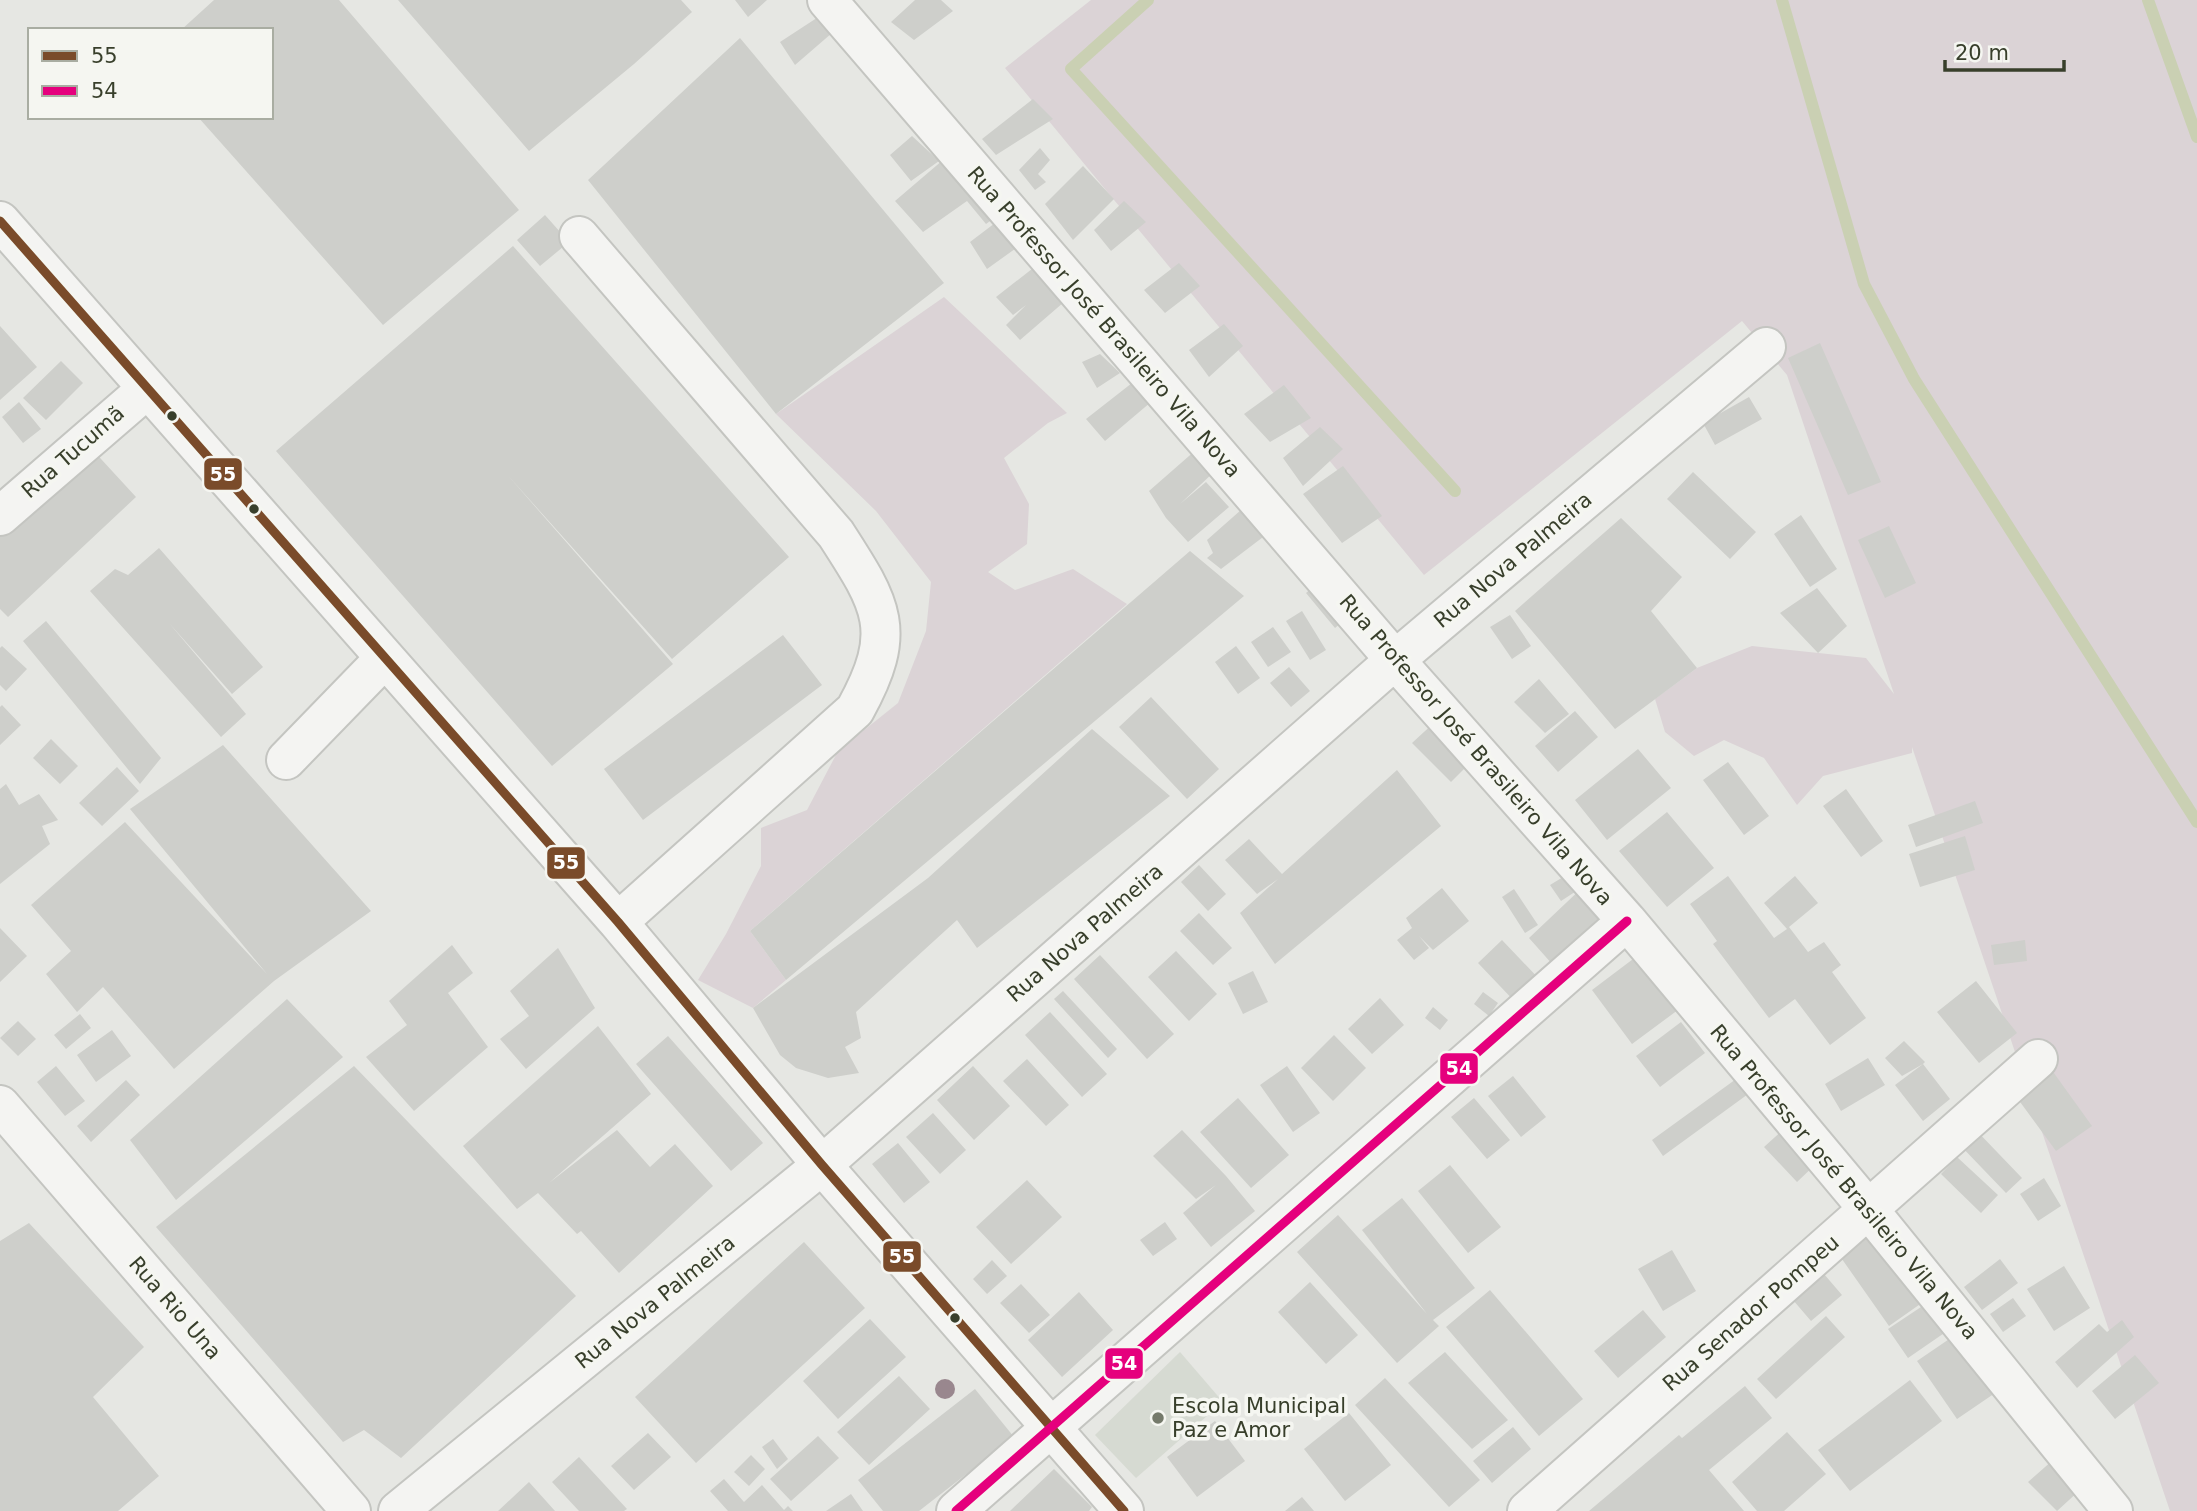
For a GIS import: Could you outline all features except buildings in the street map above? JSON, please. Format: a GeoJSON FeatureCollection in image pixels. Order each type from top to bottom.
{"type":"FeatureCollection","features":[{"type":"Feature","properties":{"kind":"street","name":"Rua Professor José Brasileiro Vila Nova"},"geometry":{"type":"LineString","coordinates":[[827,0],[1395,660],[1627,921],[1869,1210],[2113,1511]]}},
{"type":"Feature","properties":{"kind":"street"},"geometry":{"type":"LineString","coordinates":[[0,221],[618,922],[822,1165],[1124,1511]]}},
{"type":"Feature","properties":{"kind":"street"},"geometry":{"type":"LineString","coordinates":[[579,236],[836,534],[861,573],[880,613],[880,652],[871,681],[855,710],[618,922]]}},
{"type":"Feature","properties":{"kind":"street","name":"Rua Nova Palmeira"},"geometry":{"type":"LineString","coordinates":[[398,1511],[822,1165],[1395,660],[1766,347]]}},
{"type":"Feature","properties":{"kind":"street","name":"Rua Tucumã"},"geometry":{"type":"LineString","coordinates":[[0,516],[147,389]]}},
{"type":"Feature","properties":{"kind":"street"},"geometry":{"type":"LineString","coordinates":[[286,760],[385,658]]}},
{"type":"Feature","properties":{"kind":"street"},"geometry":{"type":"LineString","coordinates":[[956,1511],[1627,921]]}},
{"type":"Feature","properties":{"kind":"street","name":"Rua Senador Pompeu"},"geometry":{"type":"LineString","coordinates":[[1527,1511],[2038,1059]]}},
{"type":"Feature","properties":{"kind":"street","name":"Rua Rio Una"},"geometry":{"type":"LineString","coordinates":[[0,1105],[351,1511]]}},
{"type":"Feature","properties":{"kind":"shaded area"},"geometry":{"type":"Polygon","coordinates":[[[1091,0],[2197,0],[2197,1511],[2170,1511],[1912,747],[1912,753],[1823,776],[1797,805],[1764,758],[1724,740],[1694,756],[1665,732],[1655,699],[1697,668],[1752,646],[1866,658],[1894,694],[1787,375],[1742,321],[1424,575],[1005,68],[1091,0]]]}},
{"type":"Feature","properties":{"kind":"shaded area"},"geometry":{"type":"Polygon","coordinates":[[[944,297],[1067,413],[1048,423],[1004,458],[1029,504],[1027,544],[988,572],[1015,590],[1073,569],[1127,604],[750,931],[786,980],[753,1008],[698,980],[726,934],[761,866],[761,828],[807,810],[838,751],[898,703],[926,631],[931,582],[876,511],[776,414],[944,297]]]}},
{"type":"Feature","properties":{"kind":"shaded area","name":"Escola Municipal Paz e Amor"},"geometry":{"type":"Polygon","coordinates":[[[1180,1352],[1223,1402],[1136,1478],[1095,1435],[1180,1352]]]}},
{"type":"Feature","properties":{"kind":"waterway"},"geometry":{"type":"LineString","coordinates":[[1148,0],[1071,69],[1455,491]]}},
{"type":"Feature","properties":{"kind":"waterway"},"geometry":{"type":"LineString","coordinates":[[1782,0],[1864,284],[1914,379],[2197,822]]}},
{"type":"Feature","properties":{"kind":"waterway"},"geometry":{"type":"LineString","coordinates":[[2148,0],[2197,137]]}},
{"type":"Feature","properties":{"kind":"transit line","name":"55"},"geometry":{"type":"LineString","coordinates":[[0,221],[618,922],[822,1165],[1124,1511]]}},
{"type":"Feature","properties":{"kind":"transit line","name":"54"},"geometry":{"type":"LineString","coordinates":[[956,1511],[1627,921]]}},
{"type":"Feature","properties":{"kind":"place","name":"Escola Municipal Paz e Amor"},"geometry":{"type":"Point","coordinates":[1158,1418]}}]}
